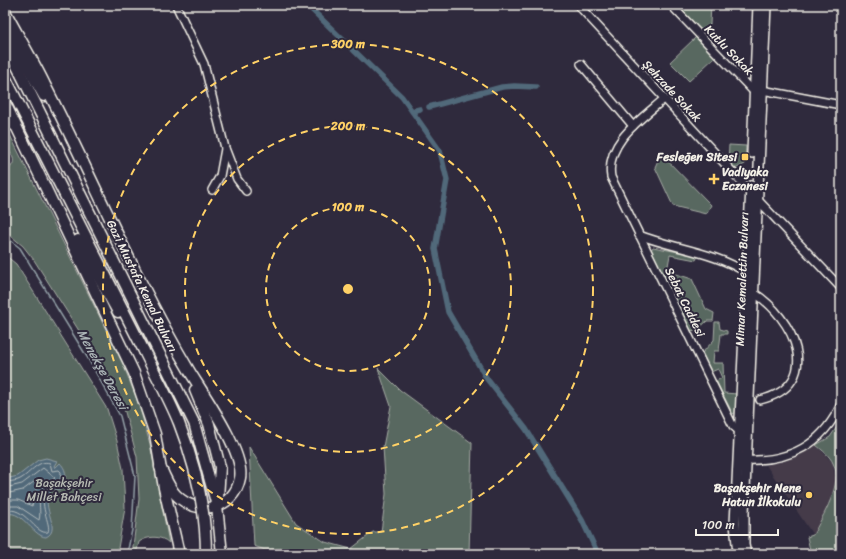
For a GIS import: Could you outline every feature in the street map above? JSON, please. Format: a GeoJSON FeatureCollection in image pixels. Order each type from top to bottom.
{"type":"FeatureCollection","features":[{"type":"Feature","properties":{"kind":"highway"},"geometry":{"type":"LineString","coordinates":[[5,11],[45,84],[75,147],[181,357],[230,440],[241,464],[241,476],[235,491],[217,506],[211,509],[198,508],[174,494],[160,467]]}},
{"type":"Feature","properties":{"kind":"highway"},"geometry":{"type":"LineString","coordinates":[[5,28],[75,147]]}},
{"type":"Feature","properties":{"kind":"highway","name":"Gazi Mustafa Kemal Bulvarı"},"geometry":{"type":"LineString","coordinates":[[5,42],[194,423],[217,506],[222,554]]}},
{"type":"Feature","properties":{"kind":"highway"},"geometry":{"type":"LineString","coordinates":[[5,77],[179,422],[194,465],[206,536],[206,554]]}},
{"type":"Feature","properties":{"kind":"highway"},"geometry":{"type":"LineString","coordinates":[[5,104],[134,373],[155,434],[160,467],[179,554]]}},
{"type":"Feature","properties":{"kind":"highway"},"geometry":{"type":"LineString","coordinates":[[17,128],[109,298],[144,351]]}},
{"type":"Feature","properties":{"kind":"highway"},"geometry":{"type":"LineString","coordinates":[[181,357],[209,424],[220,467],[217,506]]}},
{"type":"Feature","properties":{"kind":"main road"},"geometry":{"type":"LineString","coordinates":[[738,554],[734,524],[739,431],[751,275],[758,92],[758,5]]}},
{"type":"Feature","properties":{"kind":"main road"},"geometry":{"type":"LineString","coordinates":[[758,92],[766,5]]}},
{"type":"Feature","properties":{"kind":"main road","name":"Mimar Kemalettin Bulvarı"},"geometry":{"type":"LineString","coordinates":[[746,554],[743,531],[754,292],[751,275]]}},
{"type":"Feature","properties":{"kind":"street"},"geometry":{"type":"LineString","coordinates":[[176,5],[204,64],[225,148],[238,180],[246,191]]}},
{"type":"Feature","properties":{"kind":"street","name":"Şehzade Sokak"},"geometry":{"type":"LineString","coordinates":[[578,5],[841,288]]}},
{"type":"Feature","properties":{"kind":"street","name":"Kutlu Sokak"},"geometry":{"type":"LineString","coordinates":[[671,5],[758,92]]}},
{"type":"Feature","properties":{"kind":"street"},"geometry":{"type":"LineString","coordinates":[[581,64],[633,126]]}},
{"type":"Feature","properties":{"kind":"street"},"geometry":{"type":"LineString","coordinates":[[758,92],[841,106]]}},
{"type":"Feature","properties":{"kind":"street","name":"Sebat Caddesi"},"geometry":{"type":"LineString","coordinates":[[664,99],[633,126],[619,144],[611,159],[610,172],[613,182],[733,426],[739,431]]}},
{"type":"Feature","properties":{"kind":"street"},"geometry":{"type":"LineString","coordinates":[[5,123],[17,128]]}},
{"type":"Feature","properties":{"kind":"street"},"geometry":{"type":"LineString","coordinates":[[212,190],[220,176],[225,148]]}},
{"type":"Feature","properties":{"kind":"street"},"geometry":{"type":"LineString","coordinates":[[639,235],[696,252],[738,267],[751,275]]}},
{"type":"Feature","properties":{"kind":"street"},"geometry":{"type":"LineString","coordinates":[[754,292],[772,306],[792,337],[799,355],[796,372],[785,388],[779,393],[760,400]]}},
{"type":"Feature","properties":{"kind":"street"},"geometry":{"type":"LineString","coordinates":[[746,460],[771,458],[792,453],[806,447],[820,437],[835,418],[841,404]]}},
{"type":"Feature","properties":{"kind":"shaded area","name":"Başakşehir Nene Hatun İlkokulu"},"geometry":{"type":"Polygon","coordinates":[[[816,445],[833,463],[836,483],[827,508],[813,535],[766,465],[785,461],[810,450],[816,445]]]}},
{"type":"Feature","properties":{"kind":"green space"},"geometry":{"type":"Polygon","coordinates":[[[678,5],[711,5],[710,24],[702,32],[678,5]]]}},
{"type":"Feature","properties":{"kind":"green space"},"geometry":{"type":"Polygon","coordinates":[[[696,37],[715,57],[689,81],[670,62],[696,37]]]}},
{"type":"Feature","properties":{"kind":"green space"},"geometry":{"type":"Polygon","coordinates":[[[5,130],[10,135],[123,364],[139,405],[150,444],[169,543],[166,540],[154,537],[146,538],[139,542],[136,554],[132,554],[139,499],[137,457],[125,412],[111,381],[34,260],[23,246],[5,231],[5,172],[12,165],[13,158],[5,143],[5,130]]]}},
{"type":"Feature","properties":{"kind":"green space"},"geometry":{"type":"Polygon","coordinates":[[[729,145],[746,146],[745,164],[735,169],[728,162],[729,145]]]}},
{"type":"Feature","properties":{"kind":"green space"},"geometry":{"type":"Polygon","coordinates":[[[661,154],[711,205],[706,214],[673,206],[655,167],[661,154]]]}},
{"type":"Feature","properties":{"kind":"green space"},"geometry":{"type":"Polygon","coordinates":[[[653,247],[698,256],[696,260],[670,255],[667,271],[692,279],[706,309],[714,313],[713,321],[707,321],[696,331],[690,330],[651,250],[653,247]]]}},
{"type":"Feature","properties":{"kind":"green space","name":"Başakşehir Millet Bahçesi"},"geometry":{"type":"Polygon","coordinates":[[[5,255],[16,264],[107,409],[117,441],[123,469],[125,508],[117,554],[5,554],[5,255]]]}},
{"type":"Feature","properties":{"kind":"green space"},"geometry":{"type":"Polygon","coordinates":[[[715,322],[719,322],[720,329],[727,331],[727,334],[721,334],[719,351],[714,351],[713,363],[723,363],[724,393],[738,394],[738,411],[733,414],[716,381],[722,378],[718,369],[711,372],[702,353],[714,340],[715,322]]]}},
{"type":"Feature","properties":{"kind":"green space"},"geometry":{"type":"Polygon","coordinates":[[[378,368],[400,390],[472,443],[469,554],[316,554],[300,548],[265,550],[254,546],[249,447],[296,523],[325,542],[351,549],[373,532],[381,532],[386,494],[383,447],[391,406],[378,368]]]}},
{"type":"Feature","properties":{"kind":"green space"},"geometry":{"type":"Polygon","coordinates":[[[841,421],[841,554],[811,554],[807,537],[813,535],[830,500],[836,480],[836,471],[832,460],[816,445],[830,437],[841,421]]]}},
{"type":"Feature","properties":{"kind":"water"},"geometry":{"type":"Polygon","coordinates":[[[46,458],[57,461],[54,466],[55,468],[60,463],[63,466],[66,476],[60,490],[54,489],[49,494],[47,501],[52,528],[51,533],[46,537],[41,536],[21,518],[10,514],[5,516],[5,479],[18,476],[38,460],[46,458]]]}},
{"type":"Feature","properties":{"kind":"waterway"},"geometry":{"type":"LineString","coordinates":[[307,5],[402,97],[440,151],[447,180],[435,249],[448,312],[487,379],[526,429],[582,520],[598,554]]}},
{"type":"Feature","properties":{"kind":"waterway"},"geometry":{"type":"LineString","coordinates":[[429,107],[502,87],[536,87]]}},
{"type":"Feature","properties":{"kind":"waterway"},"geometry":{"type":"LineString","coordinates":[[412,111],[420,109]]}},
{"type":"Feature","properties":{"kind":"waterway","name":"Menekşe Deresi"},"geometry":{"type":"LineString","coordinates":[[5,236],[20,248],[87,357],[120,416],[135,476],[132,530],[127,554]]}},
{"type":"Feature","properties":{"kind":"place","name":"Fesleğen Sitesi"},"geometry":{"type":"Point","coordinates":[745,157]}},
{"type":"Feature","properties":{"kind":"place","name":"Vadiyaka Eczanesi"},"geometry":{"type":"Point","coordinates":[714,179]}},
{"type":"Feature","properties":{"kind":"place","name":"Başakşehir Nene Hatun İlkokulu"},"geometry":{"type":"Point","coordinates":[809,495]}}]}
